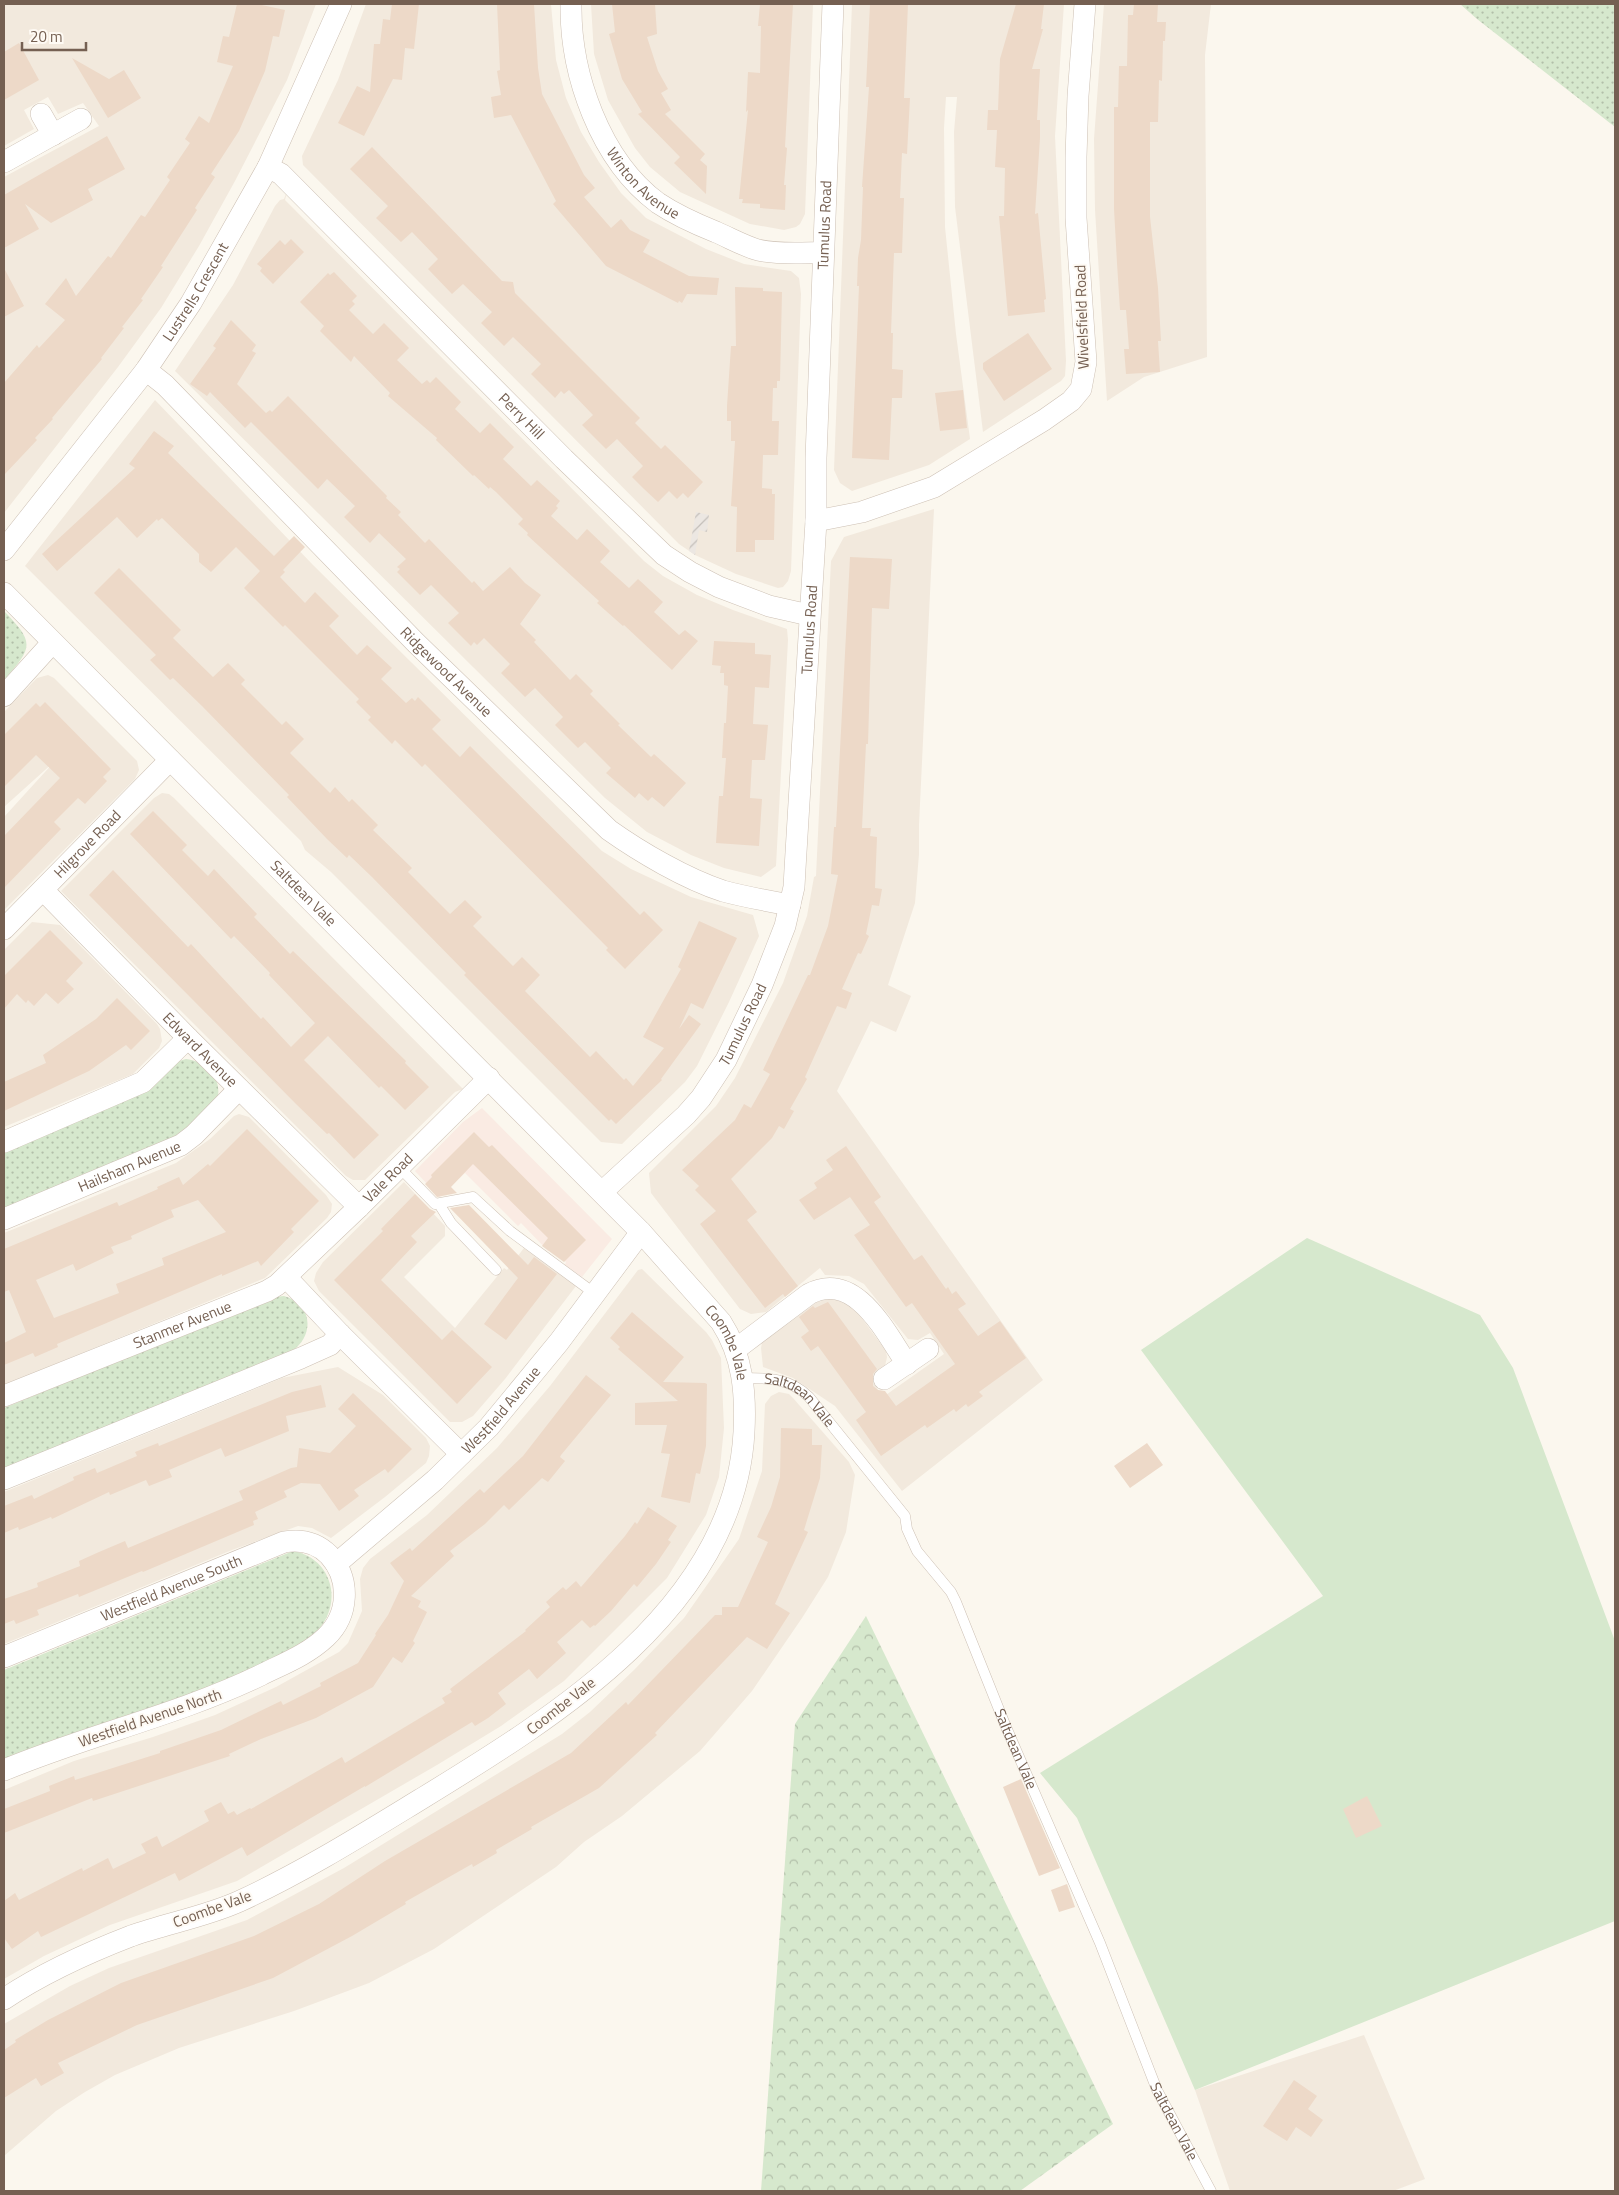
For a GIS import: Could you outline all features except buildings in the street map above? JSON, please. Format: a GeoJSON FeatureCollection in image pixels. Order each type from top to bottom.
{"type":"FeatureCollection","features":[{"type":"Feature","properties":{"kind":"street","name":"Lustrells Crescent"},"geometry":{"type":"LineString","coordinates":[[4,550],[146,370],[191,303],[268,167],[341,4]]}},
{"type":"Feature","properties":{"kind":"street","name":"Winton Avenue"},"geometry":{"type":"LineString","coordinates":[[571,4],[575,58],[585,95],[614,152],[636,183],[672,211],[759,250],[823,253]]}},
{"type":"Feature","properties":{"kind":"street","name":"Tumulus Road"},"geometry":{"type":"LineString","coordinates":[[603,1191],[686,1115],[701,1098],[726,1060],[762,985],[778,946],[794,887],[816,521],[832,4]]}},
{"type":"Feature","properties":{"kind":"street","name":"Wivelsfield Road"},"geometry":{"type":"LineString","coordinates":[[816,521],[862,512],[934,487],[1044,420],[1071,401],[1080,389],[1086,362],[1076,218],[1076,157],[1078,96],[1085,4]]}},
{"type":"Feature","properties":{"kind":"street"},"geometry":{"type":"LineString","coordinates":[[41,114],[53,135]]}},
{"type":"Feature","properties":{"kind":"street"},"geometry":{"type":"LineString","coordinates":[[4,162],[82,119]]}},
{"type":"Feature","properties":{"kind":"street","name":"Perry Hill"},"geometry":{"type":"LineString","coordinates":[[268,167],[281,174],[564,459],[664,555],[690,572],[719,587],[769,606],[809,615]]}},
{"type":"Feature","properties":{"kind":"street","name":"Ridgewood Avenue"},"geometry":{"type":"LineString","coordinates":[[146,370],[165,385],[416,643],[608,830],[654,858],[722,890],[790,905]]}},
{"type":"Feature","properties":{"kind":"street","name":"Saltdean Vale"},"geometry":{"type":"LineString","coordinates":[[4,593],[603,1191]]}},
{"type":"Feature","properties":{"kind":"street"},"geometry":{"type":"LineString","coordinates":[[4,696],[52,643]]}},
{"type":"Feature","properties":{"kind":"street","name":"Hilgrove Road"},"geometry":{"type":"LineString","coordinates":[[4,929],[170,760]]}},
{"type":"Feature","properties":{"kind":"street","name":"Edward Avenue"},"geometry":{"type":"LineString","coordinates":[[43,890],[188,1038],[359,1207]]}},
{"type":"Feature","properties":{"kind":"street"},"geometry":{"type":"LineString","coordinates":[[4,1142],[143,1082],[188,1038]]}},
{"type":"Feature","properties":{"kind":"street","name":"Vale Road"},"geometry":{"type":"LineString","coordinates":[[286,1277],[489,1078]]}},
{"type":"Feature","properties":{"kind":"street","name":"Hailsham Avenue"},"geometry":{"type":"LineString","coordinates":[[4,1220],[181,1146],[239,1089]]}},
{"type":"Feature","properties":{"kind":"street","name":"Coombe Vale"},"geometry":{"type":"LineString","coordinates":[[4,1999],[36,1979],[85,1956],[133,1936],[227,1906],[281,1881],[376,1826],[534,1729],[585,1690],[654,1624],[680,1593],[711,1550],[730,1507],[741,1465],[745,1414],[743,1378],[736,1349],[721,1322],[603,1191]]}},
{"type":"Feature","properties":{"kind":"street","name":"Westfield Avenue"},"geometry":{"type":"LineString","coordinates":[[336,1564],[407,1506],[490,1427],[641,1232]]}},
{"type":"Feature","properties":{"kind":"street"},"geometry":{"type":"LineString","coordinates":[[286,1277],[340,1334],[461,1454]]}},
{"type":"Feature","properties":{"kind":"street","name":"Stanmer Avenue"},"geometry":{"type":"LineString","coordinates":[[4,1396],[267,1291],[286,1277]]}},
{"type":"Feature","properties":{"kind":"street"},"geometry":{"type":"LineString","coordinates":[[736,1349],[809,1294],[822,1289],[836,1288],[848,1292],[861,1302],[907,1364]]}},
{"type":"Feature","properties":{"kind":"street"},"geometry":{"type":"LineString","coordinates":[[4,1479],[301,1358],[330,1345],[340,1334]]}},
{"type":"Feature","properties":{"kind":"street"},"geometry":{"type":"LineString","coordinates":[[884,1379],[928,1349]]}},
{"type":"Feature","properties":{"kind":"street","name":"Westfield Avenue South"},"geometry":{"type":"LineString","coordinates":[[4,1657],[284,1542],[299,1540],[314,1545],[328,1554],[336,1564]]}},
{"type":"Feature","properties":{"kind":"street","name":"Westfield Avenue North"},"geometry":{"type":"LineString","coordinates":[[4,1770],[44,1754],[175,1712],[234,1688],[305,1653],[330,1632],[342,1612],[345,1590],[336,1564]]}},
{"type":"Feature","properties":{"kind":"lane"},"geometry":{"type":"LineString","coordinates":[[398,1167],[436,1204],[473,1197],[510,1232],[594,1293]]}},
{"type":"Feature","properties":{"kind":"lane"},"geometry":{"type":"LineString","coordinates":[[439,1204],[451,1223],[496,1270]]}},
{"type":"Feature","properties":{"kind":"lane","name":"Saltdean Vale"},"geometry":{"type":"LineString","coordinates":[[743,1378],[774,1378],[789,1382],[801,1389],[809,1397],[904,1516],[917,1552],[951,1592],[1006,1727],[1100,1942],[1158,2090],[1211,2191]]}},
{"type":"Feature","properties":{"kind":"shaded area"},"geometry":{"type":"Polygon","coordinates":[[[4,4],[316,4],[287,80],[235,181],[199,246],[161,308],[118,367],[4,513],[4,177],[99,126],[83,103],[58,114],[48,97],[24,110],[34,129],[4,146],[4,4]]]}},
{"type":"Feature","properties":{"kind":"shaded area"},"geometry":{"type":"Polygon","coordinates":[[[366,4],[551,4],[556,60],[566,98],[581,132],[621,193],[646,218],[706,249],[744,264],[791,271],[799,278],[801,294],[791,571],[788,581],[783,587],[778,588],[736,574],[695,555],[679,544],[303,165],[302,156],[338,80],[366,4]]]}},
{"type":"Feature","properties":{"kind":"shaded area"},"geometry":{"type":"Polygon","coordinates":[[[591,4],[813,4],[805,214],[800,224],[784,230],[750,224],[680,192],[650,167],[635,148],[608,100],[594,54],[591,4]]]}},
{"type":"Feature","properties":{"kind":"shaded area"},"geometry":{"type":"Polygon","coordinates":[[[852,4],[1064,4],[1055,136],[1066,361],[1065,376],[1061,381],[983,432],[955,207],[954,132],[957,97],[946,97],[944,128],[945,227],[956,334],[970,439],[929,465],[852,491],[840,483],[834,470],[852,4]]]}},
{"type":"Feature","properties":{"kind":"shaded area"},"geometry":{"type":"Polygon","coordinates":[[[1104,4],[1211,4],[1205,55],[1207,357],[1144,377],[1107,401],[1095,210],[1094,139],[1104,4]]]}},
{"type":"Feature","properties":{"kind":"shaded area"},"geometry":{"type":"Polygon","coordinates":[[[288,189],[285,200],[644,561],[663,576],[697,595],[787,629],[788,640],[776,866],[761,877],[724,868],[691,855],[647,832],[605,798],[175,371],[233,285],[275,206],[280,200],[284,199],[288,189]]]}},
{"type":"Feature","properties":{"kind":"shaded area"},"geometry":{"type":"Polygon","coordinates":[[[155,400],[313,565],[602,851],[631,869],[691,897],[753,915],[759,936],[697,1066],[685,1082],[622,1144],[601,1142],[331,872],[305,850],[301,841],[25,566],[155,400]]]}},
{"type":"Feature","properties":{"kind":"shaded area"},"geometry":{"type":"Polygon","coordinates":[[[934,509],[919,854],[915,903],[888,985],[911,996],[896,1032],[871,1021],[837,1091],[1043,1380],[902,1491],[835,1406],[793,1378],[763,1367],[761,1348],[762,1343],[817,1302],[833,1298],[855,1309],[886,1351],[885,1366],[870,1378],[883,1397],[944,1354],[930,1333],[918,1340],[908,1339],[864,1284],[849,1276],[825,1275],[820,1268],[766,1312],[751,1314],[740,1309],[651,1193],[649,1173],[716,1106],[735,1078],[783,983],[807,916],[814,877],[816,876],[831,561],[844,537],[934,509]]]}},
{"type":"Feature","properties":{"kind":"shaded area"},"geometry":{"type":"Polygon","coordinates":[[[696,512],[709,515],[707,532],[699,530],[695,555],[689,551],[696,512]]]}},
{"type":"Feature","properties":{"kind":"shaded area"},"geometry":{"type":"Polygon","coordinates":[[[48,675],[54,678],[137,761],[139,770],[135,779],[4,910],[4,817],[55,761],[4,807],[4,712],[37,678],[48,675]]]}},
{"type":"Feature","properties":{"kind":"shaded area"},"geometry":{"type":"Polygon","coordinates":[[[162,793],[169,794],[174,798],[463,1089],[455,1092],[365,1180],[353,1180],[346,1176],[61,891],[154,798],[162,793]]]}},
{"type":"Feature","properties":{"kind":"shaded area"},"geometry":{"type":"Polygon","coordinates":[[[32,922],[60,925],[157,1024],[162,1041],[159,1048],[133,1074],[4,1127],[4,950],[32,922]]]}},
{"type":"Feature","properties":{"kind":"shaded area"},"geometry":{"type":"Polygon","coordinates":[[[482,1108],[612,1239],[582,1277],[565,1265],[566,1262],[551,1248],[548,1251],[521,1223],[518,1226],[465,1173],[439,1197],[415,1171],[463,1122],[482,1108]]]}},
{"type":"Feature","properties":{"kind":"shaded area"},"geometry":{"type":"Polygon","coordinates":[[[239,1114],[249,1117],[326,1195],[332,1204],[331,1212],[327,1218],[265,1278],[4,1385],[4,1233],[176,1163],[210,1139],[234,1116],[239,1114]]]}},
{"type":"Feature","properties":{"kind":"shaded area"},"geometry":{"type":"Polygon","coordinates":[[[404,1182],[445,1226],[445,1236],[404,1277],[455,1328],[504,1268],[507,1270],[524,1248],[576,1286],[505,1379],[473,1416],[462,1422],[450,1422],[319,1291],[314,1281],[316,1273],[323,1262],[404,1182]]]}},
{"type":"Feature","properties":{"kind":"shaded area"},"geometry":{"type":"Polygon","coordinates":[[[642,1269],[706,1332],[721,1358],[724,1428],[719,1477],[706,1515],[667,1578],[564,1681],[501,1726],[437,1765],[237,1881],[110,1925],[44,1956],[4,1979],[4,1790],[74,1761],[153,1737],[215,1715],[276,1687],[339,1652],[348,1643],[362,1611],[360,1579],[363,1568],[370,1559],[427,1515],[497,1448],[550,1386],[638,1270],[642,1269]]]}},
{"type":"Feature","properties":{"kind":"shaded area"},"geometry":{"type":"Polygon","coordinates":[[[338,1367],[383,1395],[426,1438],[430,1446],[426,1463],[331,1538],[312,1528],[298,1526],[232,1550],[4,1644],[4,1492],[282,1378],[338,1367]]]}},
{"type":"Feature","properties":{"kind":"shaded area"},"geometry":{"type":"Polygon","coordinates":[[[779,1392],[789,1394],[849,1462],[855,1475],[846,1532],[828,1577],[802,1618],[752,1691],[700,1751],[622,1816],[584,1842],[556,1867],[434,1949],[369,1983],[294,2011],[179,2048],[115,2075],[56,2111],[4,2156],[4,2024],[70,1986],[109,1968],[247,1920],[344,1868],[562,1734],[590,1712],[634,1670],[684,1618],[739,1539],[762,1471],[765,1404],[771,1396],[779,1392]]]}},
{"type":"Feature","properties":{"kind":"shaded area"},"geometry":{"type":"Polygon","coordinates":[[[1364,2035],[1425,2179],[1393,2191],[1230,2191],[1195,2090],[1364,2035]]]}},
{"type":"Feature","properties":{"kind":"green space"},"geometry":{"type":"Polygon","coordinates":[[[1460,4],[1615,4],[1615,127],[1477,19],[1460,4]]]}},
{"type":"Feature","properties":{"kind":"green space"},"geometry":{"type":"Polygon","coordinates":[[[4,611],[21,631],[26,645],[21,660],[4,680],[4,611]]]}},
{"type":"Feature","properties":{"kind":"green space"},"geometry":{"type":"Polygon","coordinates":[[[186,1059],[205,1066],[210,1071],[217,1082],[218,1096],[180,1138],[4,1213],[4,1149],[186,1059]]]}},
{"type":"Feature","properties":{"kind":"green space"},"geometry":{"type":"Polygon","coordinates":[[[1307,1238],[1480,1315],[1513,1368],[1615,1641],[1615,1921],[1195,2090],[1077,1818],[1040,1773],[1323,1596],[1141,1350],[1307,1238]]]}},
{"type":"Feature","properties":{"kind":"green space"},"geometry":{"type":"Polygon","coordinates":[[[284,1296],[294,1300],[301,1306],[307,1321],[304,1338],[291,1352],[4,1469],[4,1408],[274,1297],[284,1296]]]}},
{"type":"Feature","properties":{"kind":"green space"},"geometry":{"type":"Polygon","coordinates":[[[293,1551],[316,1561],[327,1575],[331,1587],[331,1601],[326,1619],[318,1630],[307,1639],[270,1660],[205,1689],[70,1735],[4,1760],[4,1670],[293,1551]]]}},
{"type":"Feature","properties":{"kind":"green space"},"geometry":{"type":"Polygon","coordinates":[[[866,1616],[1113,2124],[1020,2191],[761,2191],[795,1724],[866,1616]]]}}]}
